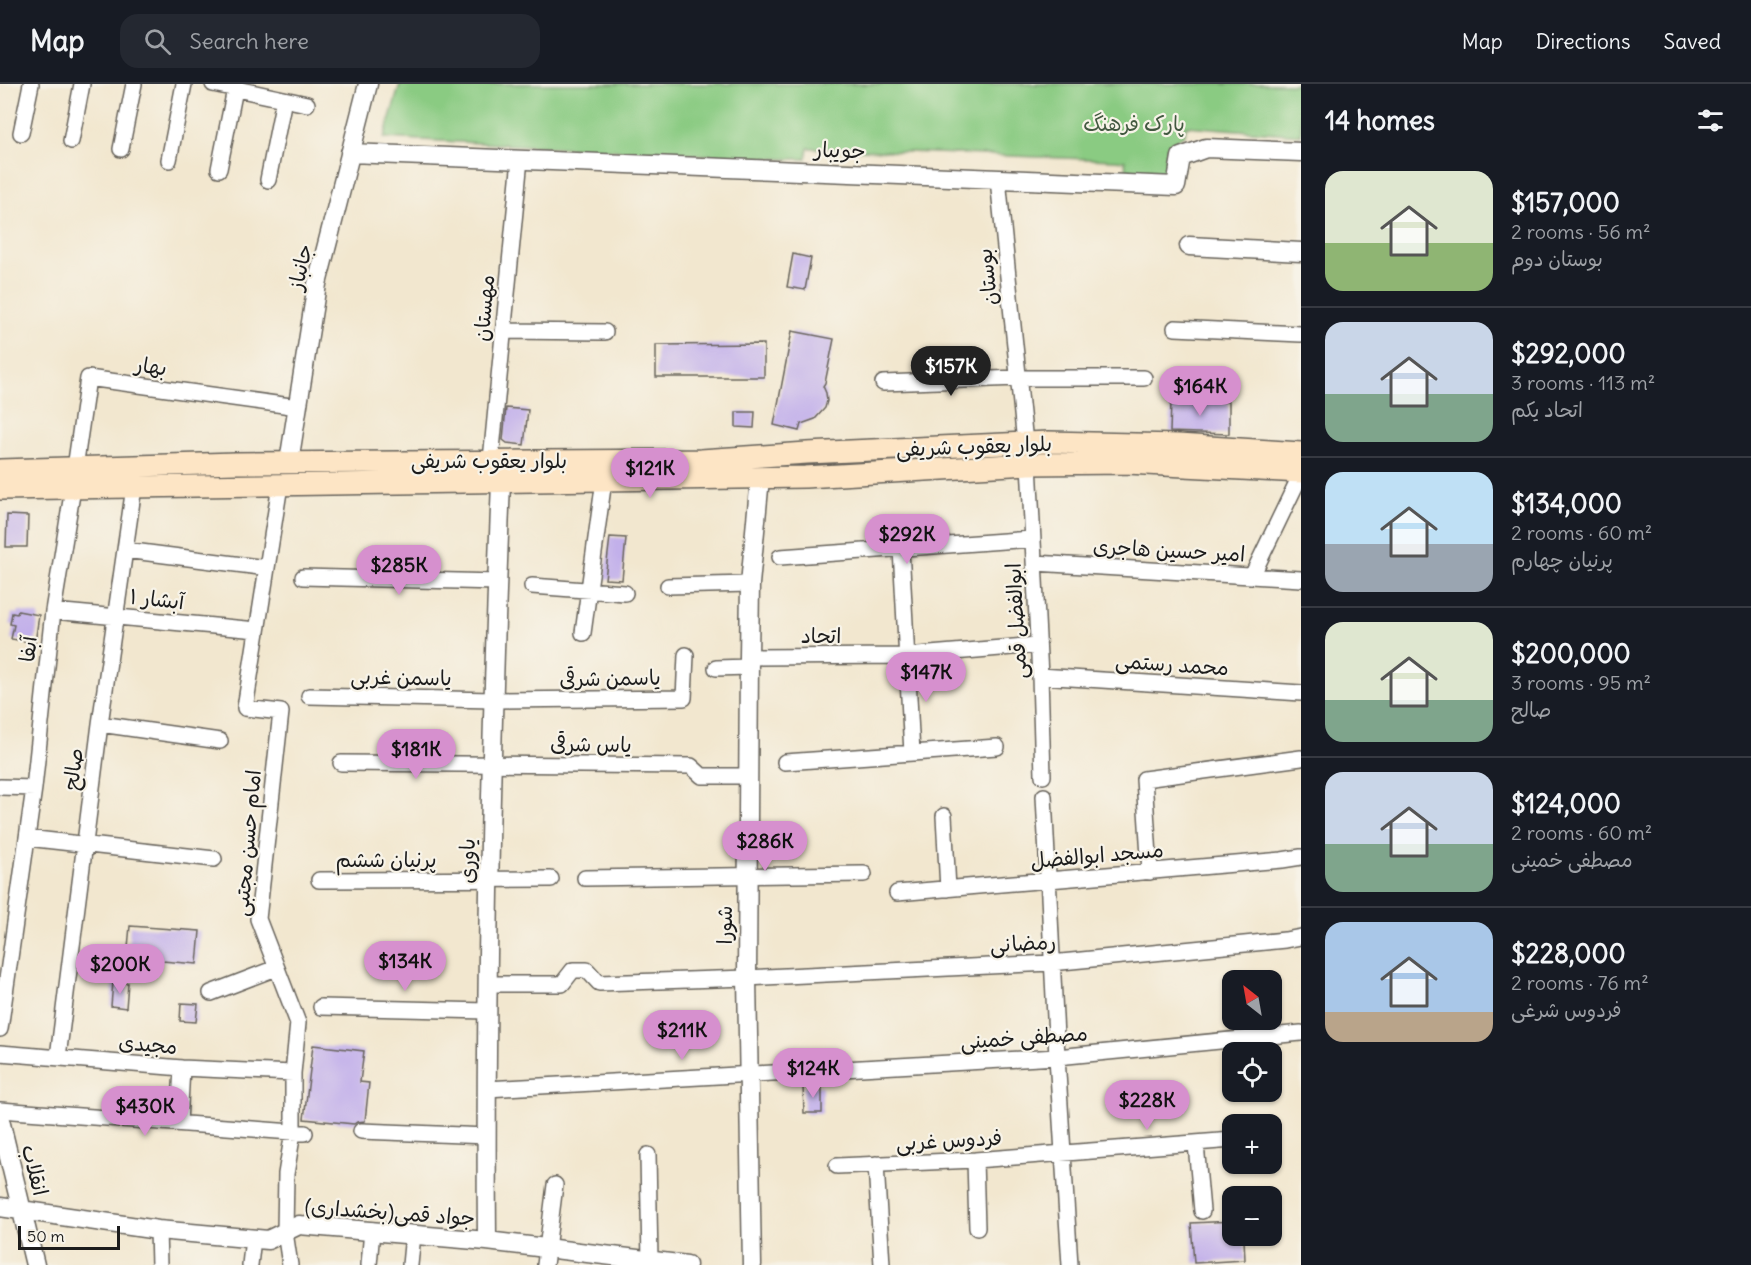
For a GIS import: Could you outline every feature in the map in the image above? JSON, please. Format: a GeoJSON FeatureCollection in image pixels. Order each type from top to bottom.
{"type":"FeatureCollection","features":[{"type":"Feature","properties":{"kind":"main road","name":"بلوار یعقوب شریفی"},"geometry":{"type":"LineString","coordinates":[[0,489],[74,478],[289,462],[702,460],[1049,442],[1178,445],[1301,453]]}},
{"type":"Feature","properties":{"kind":"main road"},"geometry":{"type":"LineString","coordinates":[[760,478],[762,456]]}},
{"type":"Feature","properties":{"kind":"main road"},"geometry":{"type":"LineString","coordinates":[[491,460],[501,482]]}},
{"type":"Feature","properties":{"kind":"main road"},"geometry":{"type":"LineString","coordinates":[[280,485],[289,462]]}},
{"type":"Feature","properties":{"kind":"main road","name":"بلوار یعقوب شریفی"},"geometry":{"type":"LineString","coordinates":[[0,470],[74,478],[134,488],[805,477],[1029,464],[1127,464],[1301,473]]}},
{"type":"Feature","properties":{"kind":"street"},"geometry":{"type":"LineString","coordinates":[[21,133],[31,84]]}},
{"type":"Feature","properties":{"kind":"street"},"geometry":{"type":"LineString","coordinates":[[71,141],[82,84]]}},
{"type":"Feature","properties":{"kind":"street"},"geometry":{"type":"LineString","coordinates":[[121,149],[134,84]]}},
{"type":"Feature","properties":{"kind":"street"},"geometry":{"type":"LineString","coordinates":[[169,160],[184,84]]}},
{"type":"Feature","properties":{"kind":"street","name":"جانباز"},"geometry":{"type":"LineString","coordinates":[[289,462],[317,284],[368,84]]}},
{"type":"Feature","properties":{"kind":"street"},"geometry":{"type":"LineString","coordinates":[[219,169],[224,86],[277,93],[307,104]]}},
{"type":"Feature","properties":{"kind":"street"},"geometry":{"type":"LineString","coordinates":[[268,180],[277,93]]}},
{"type":"Feature","properties":{"kind":"street","name":"جویبار"},"geometry":{"type":"LineString","coordinates":[[350,153],[1176,186],[1181,157],[1206,148],[1301,152]]}},
{"type":"Feature","properties":{"kind":"street","name":"مهستان"},"geometry":{"type":"LineString","coordinates":[[491,460],[519,159]]}},
{"type":"Feature","properties":{"kind":"street","name":"بوستان"},"geometry":{"type":"LineString","coordinates":[[998,179],[1025,443]]}},
{"type":"Feature","properties":{"kind":"street"},"geometry":{"type":"LineString","coordinates":[[1189,246],[1301,252]]}},
{"type":"Feature","properties":{"kind":"street"},"geometry":{"type":"LineString","coordinates":[[1174,328],[1301,334]]}},
{"type":"Feature","properties":{"kind":"street"},"geometry":{"type":"LineString","coordinates":[[503,331],[605,332]]}},
{"type":"Feature","properties":{"kind":"street","name":"بهار"},"geometry":{"type":"LineString","coordinates":[[74,478],[88,378],[298,407]]}},
{"type":"Feature","properties":{"kind":"street"},"geometry":{"type":"LineString","coordinates":[[883,383],[1019,378],[1144,378]]}},
{"type":"Feature","properties":{"kind":"street","name":"ابوالفضل قمی"},"geometry":{"type":"LineString","coordinates":[[1029,464],[1040,676],[1042,776]]}},
{"type":"Feature","properties":{"kind":"street"},"geometry":{"type":"LineString","coordinates":[[1252,576],[1301,473]]}},
{"type":"Feature","properties":{"kind":"street","name":"آبفا"},"geometry":{"type":"LineString","coordinates":[[0,1029],[34,788],[53,611],[74,478]]}},
{"type":"Feature","properties":{"kind":"street","name":"شورا"},"geometry":{"type":"LineString","coordinates":[[752,1265],[747,978],[749,662],[750,584],[760,478]]}},
{"type":"Feature","properties":{"kind":"street"},"geometry":{"type":"LineString","coordinates":[[584,633],[604,480]]}},
{"type":"Feature","properties":{"kind":"street","name":"یاوری"},"geometry":{"type":"LineString","coordinates":[[487,1241],[487,984],[491,763],[501,482]]}},
{"type":"Feature","properties":{"kind":"street","name":"امام حسن مجتبی"},"geometry":{"type":"LineString","coordinates":[[280,485],[245,708],[281,712],[258,919],[298,1023],[293,1073],[299,1133],[286,1174],[285,1232],[290,1265]]}},
{"type":"Feature","properties":{"kind":"street","name":"صالح"},"geometry":{"type":"LineString","coordinates":[[58,1058],[100,724],[134,488]]}},
{"type":"Feature","properties":{"kind":"street"},"geometry":{"type":"LineString","coordinates":[[780,557],[1032,539]]}},
{"type":"Feature","properties":{"kind":"street"},"geometry":{"type":"LineString","coordinates":[[901,549],[912,753]]}},
{"type":"Feature","properties":{"kind":"street"},"geometry":{"type":"LineString","coordinates":[[125,550],[267,568]]}},
{"type":"Feature","properties":{"kind":"street","name":"امیر حسین هاجری"},"geometry":{"type":"LineString","coordinates":[[1035,563],[1301,579]]}},
{"type":"Feature","properties":{"kind":"street"},"geometry":{"type":"LineString","coordinates":[[303,577],[497,582]]}},
{"type":"Feature","properties":{"kind":"street"},"geometry":{"type":"LineString","coordinates":[[669,586],[750,584]]}},
{"type":"Feature","properties":{"kind":"street"},"geometry":{"type":"LineString","coordinates":[[532,586],[625,593]]}},
{"type":"Feature","properties":{"kind":"street","name":"آبشار ۱"},"geometry":{"type":"LineString","coordinates":[[53,611],[257,630]]}},
{"type":"Feature","properties":{"kind":"street","name":"اتحاد"},"geometry":{"type":"LineString","coordinates":[[716,668],[749,662],[906,656],[1037,645]]}},
{"type":"Feature","properties":{"kind":"street","name":"یاسمن شرقی"},"geometry":{"type":"LineString","coordinates":[[493,700],[684,698],[686,655]]}},
{"type":"Feature","properties":{"kind":"street","name":"محمد رستمی"},"geometry":{"type":"LineString","coordinates":[[1040,676],[1301,693]]}},
{"type":"Feature","properties":{"kind":"street","name":"یاسمن غربی"},"geometry":{"type":"LineString","coordinates":[[309,696],[493,700]]}},
{"type":"Feature","properties":{"kind":"street"},"geometry":{"type":"LineString","coordinates":[[100,724],[220,741]]}},
{"type":"Feature","properties":{"kind":"street"},"geometry":{"type":"LineString","coordinates":[[785,762],[997,747]]}},
{"type":"Feature","properties":{"kind":"street"},"geometry":{"type":"LineString","coordinates":[[1150,872],[1144,779],[1301,758]]}},
{"type":"Feature","properties":{"kind":"street","name":"یاس شرقی"},"geometry":{"type":"LineString","coordinates":[[341,763],[691,766],[702,776],[748,776]]}},
{"type":"Feature","properties":{"kind":"street"},"geometry":{"type":"LineString","coordinates":[[0,787],[34,788]]}},
{"type":"Feature","properties":{"kind":"street"},"geometry":{"type":"LineString","coordinates":[[1044,796],[1070,1265]]}},
{"type":"Feature","properties":{"kind":"street"},"geometry":{"type":"LineString","coordinates":[[944,816],[948,889]]}},
{"type":"Feature","properties":{"kind":"street"},"geometry":{"type":"LineString","coordinates":[[27,838],[214,859]]}},
{"type":"Feature","properties":{"kind":"street","name":"مسجد ابوالفضل"},"geometry":{"type":"LineString","coordinates":[[897,892],[1047,881],[1301,857]]}},
{"type":"Feature","properties":{"kind":"street"},"geometry":{"type":"LineString","coordinates":[[585,878],[864,874]]}},
{"type":"Feature","properties":{"kind":"street","name":"پرنیان ششم"},"geometry":{"type":"LineString","coordinates":[[320,880],[551,879]]}},
{"type":"Feature","properties":{"kind":"street","name":"رمضانی"},"geometry":{"type":"LineString","coordinates":[[487,984],[562,984],[573,970],[587,970],[599,983],[1052,963],[1301,937]]}},
{"type":"Feature","properties":{"kind":"street"},"geometry":{"type":"LineString","coordinates":[[211,993],[276,968]]}},
{"type":"Feature","properties":{"kind":"street"},"geometry":{"type":"LineString","coordinates":[[321,1007],[487,1011]]}},
{"type":"Feature","properties":{"kind":"street","name":"مصطفی خمینی"},"geometry":{"type":"LineString","coordinates":[[487,1089],[1057,1057],[1301,1032]]}},
{"type":"Feature","properties":{"kind":"street","name":"مجیدی"},"geometry":{"type":"LineString","coordinates":[[0,1053],[182,1068],[293,1073]]}},
{"type":"Feature","properties":{"kind":"street"},"geometry":{"type":"LineString","coordinates":[[179,1123],[182,1068]]}},
{"type":"Feature","properties":{"kind":"street"},"geometry":{"type":"LineString","coordinates":[[0,1110],[299,1133]]}},
{"type":"Feature","properties":{"kind":"street","name":"انقلاب"},"geometry":{"type":"LineString","coordinates":[[0,1120],[35,1265]]}},
{"type":"Feature","properties":{"kind":"street"},"geometry":{"type":"LineString","coordinates":[[361,1131],[487,1137]]}},
{"type":"Feature","properties":{"kind":"street","name":"فردوس غربی"},"geometry":{"type":"LineString","coordinates":[[837,1166],[975,1161],[1222,1141]]}},
{"type":"Feature","properties":{"kind":"street"},"geometry":{"type":"LineString","coordinates":[[1196,1144],[1203,1211]]}},
{"type":"Feature","properties":{"kind":"street"},"geometry":{"type":"LineString","coordinates":[[648,1155],[650,1261]]}},
{"type":"Feature","properties":{"kind":"street"},"geometry":{"type":"LineString","coordinates":[[975,1161],[977,1228]]}},
{"type":"Feature","properties":{"kind":"street"},"geometry":{"type":"LineString","coordinates":[[876,1164],[882,1265]]}},
{"type":"Feature","properties":{"kind":"street"},"geometry":{"type":"LineString","coordinates":[[546,1257],[555,1185]]}},
{"type":"Feature","properties":{"kind":"street","name":"جواد قمی(بخشداری)"},"geometry":{"type":"LineString","coordinates":[[0,1207],[158,1230],[268,1240],[299,1225],[487,1241],[546,1257],[650,1261],[687,1265]]}},
{"type":"Feature","properties":{"kind":"street"},"geometry":{"type":"LineString","coordinates":[[158,1230],[159,1265]]}},
{"type":"Feature","properties":{"kind":"street"},"geometry":{"type":"LineString","coordinates":[[369,1265],[372,1230]]}},
{"type":"Feature","properties":{"kind":"street"},"geometry":{"type":"LineString","coordinates":[[410,1265],[413,1234]]}},
{"type":"Feature","properties":{"kind":"street"},"geometry":{"type":"LineString","coordinates":[[250,1265],[253,1238]]}},
{"type":"Feature","properties":{"kind":"green space","name":"پارک فرهنگ"},"geometry":{"type":"Polygon","coordinates":[[[400,84],[1301,84],[1301,135],[1186,126],[1185,134],[1167,147],[1165,173],[1126,170],[1125,161],[1114,160],[808,148],[806,159],[783,159],[384,138],[400,84]]]}},
{"type":"Feature","properties":{"kind":"building"},"geometry":{"type":"Polygon","coordinates":[[[793,254],[811,258],[805,290],[787,287],[793,254]]]}},
{"type":"Feature","properties":{"kind":"building"},"geometry":{"type":"Polygon","coordinates":[[[792,331],[834,339],[823,386],[827,401],[825,408],[815,419],[801,424],[799,431],[774,425],[792,331]]]}},
{"type":"Feature","properties":{"kind":"building"},"geometry":{"type":"Polygon","coordinates":[[[764,344],[764,377],[656,377],[656,345],[764,344]]]}},
{"type":"Feature","properties":{"kind":"building"},"geometry":{"type":"Polygon","coordinates":[[[1171,401],[1229,402],[1229,434],[1170,432],[1171,401]]]}},
{"type":"Feature","properties":{"kind":"building"},"geometry":{"type":"Polygon","coordinates":[[[506,408],[528,410],[524,445],[507,443],[503,440],[506,408]]]}},
{"type":"Feature","properties":{"kind":"building"},"geometry":{"type":"Polygon","coordinates":[[[736,412],[755,412],[754,428],[736,427],[736,412]]]}},
{"type":"Feature","properties":{"kind":"building"},"geometry":{"type":"Polygon","coordinates":[[[7,515],[28,516],[27,547],[6,547],[7,515]]]}},
{"type":"Feature","properties":{"kind":"building"},"geometry":{"type":"Polygon","coordinates":[[[610,537],[626,538],[622,580],[605,579],[610,537]]]}},
{"type":"Feature","properties":{"kind":"building"},"geometry":{"type":"Polygon","coordinates":[[[18,611],[39,615],[35,643],[11,639],[14,625],[10,624],[12,613],[17,614],[18,611]]]}},
{"type":"Feature","properties":{"kind":"building"},"geometry":{"type":"Polygon","coordinates":[[[130,926],[200,931],[197,964],[127,958],[130,926]]]}},
{"type":"Feature","properties":{"kind":"building"},"geometry":{"type":"Polygon","coordinates":[[[113,982],[128,983],[126,1008],[111,1006],[113,982]]]}},
{"type":"Feature","properties":{"kind":"building"},"geometry":{"type":"Polygon","coordinates":[[[181,1003],[198,1004],[196,1022],[180,1021],[181,1003]]]}},
{"type":"Feature","properties":{"kind":"building"},"geometry":{"type":"Polygon","coordinates":[[[313,1045],[364,1051],[360,1082],[369,1083],[365,1121],[354,1124],[304,1119],[313,1045]]]}},
{"type":"Feature","properties":{"kind":"building"},"geometry":{"type":"Polygon","coordinates":[[[803,1086],[822,1086],[822,1113],[804,1113],[803,1086]]]}},
{"type":"Feature","properties":{"kind":"building"},"geometry":{"type":"Polygon","coordinates":[[[1222,1222],[1222,1246],[1244,1246],[1245,1260],[1194,1263],[1191,1223],[1222,1222]]]}}]}
